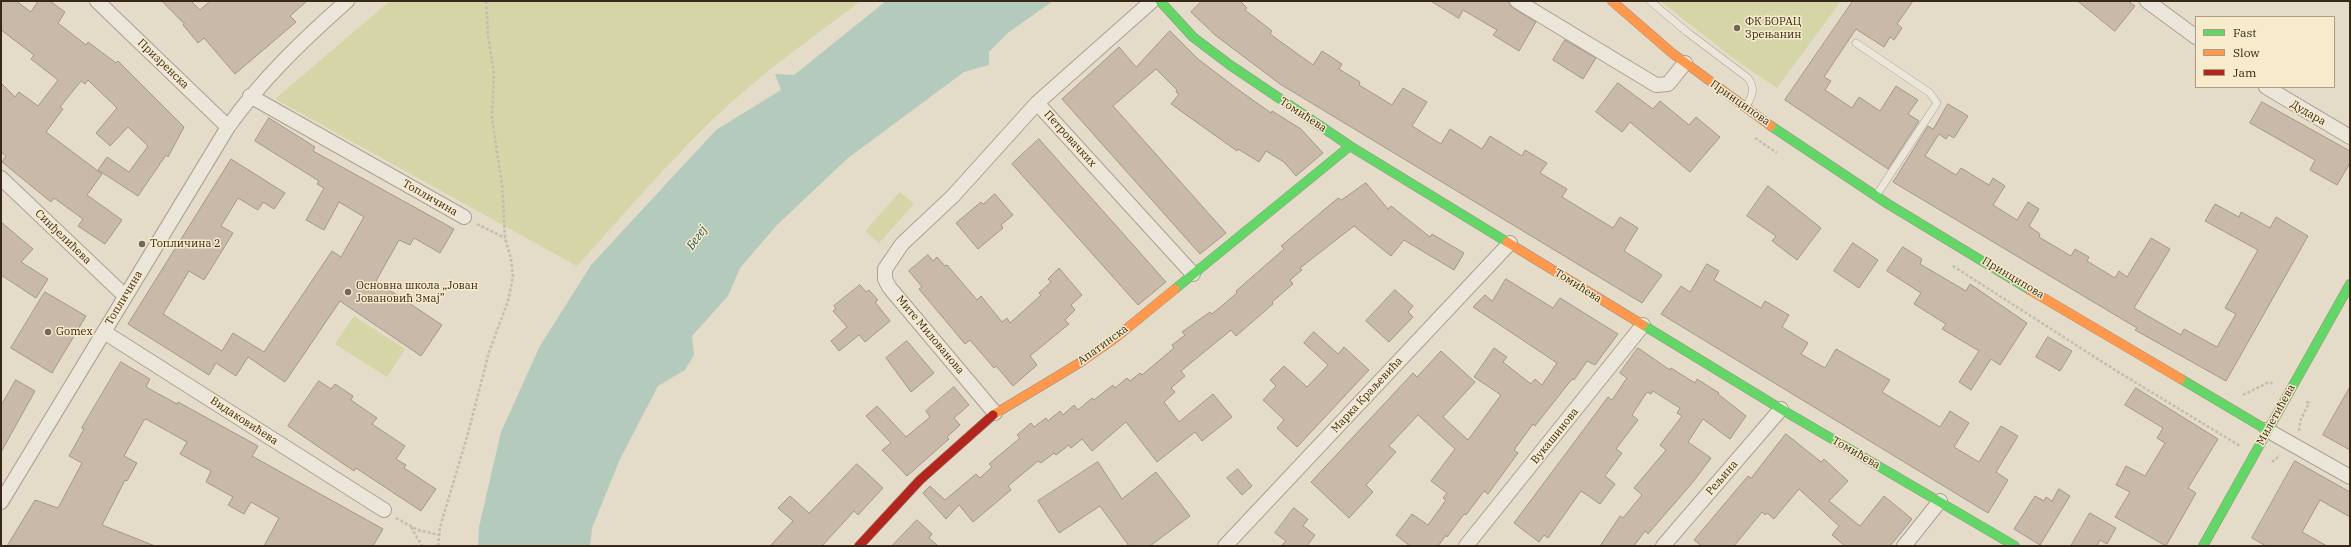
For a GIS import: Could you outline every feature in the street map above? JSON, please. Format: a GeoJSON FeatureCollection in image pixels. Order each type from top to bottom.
{"type":"FeatureCollection","features":[{"type":"Feature","properties":{"kind":"street","name":"Призренска"},"geometry":{"type":"LineString","coordinates":[[97,1],[228,127]]}},
{"type":"Feature","properties":{"kind":"street","name":"Топличина"},"geometry":{"type":"LineString","coordinates":[[1,502],[228,127],[250,96],[291,51],[347,1]]}},
{"type":"Feature","properties":{"kind":"street"},"geometry":{"type":"LineString","coordinates":[[1037,103],[1152,1]]}},
{"type":"Feature","properties":{"kind":"street","name":"Томићева"},"geometry":{"type":"LineString","coordinates":[[1160,1],[1193,37],[1230,65],[1350,146],[1643,326],[2014,546]]}},
{"type":"Feature","properties":{"kind":"street"},"geometry":{"type":"LineString","coordinates":[[1517,1],[1656,85],[1668,84],[1685,63]]}},
{"type":"Feature","properties":{"kind":"street","name":"Принципова"},"geometry":{"type":"LineString","coordinates":[[1612,1],[1685,63],[1746,108],[1876,196],[2267,430],[2350,477]]}},
{"type":"Feature","properties":{"kind":"street"},"geometry":{"type":"LineString","coordinates":[[2147,1],[2195,36]]}},
{"type":"Feature","properties":{"kind":"street","name":"Дудара"},"geometry":{"type":"LineString","coordinates":[[2268,88],[2350,137]]}},
{"type":"Feature","properties":{"kind":"street","name":"Топличина"},"geometry":{"type":"LineString","coordinates":[[250,96],[464,217]]}},
{"type":"Feature","properties":{"kind":"street","name":"Петровачких"},"geometry":{"type":"LineString","coordinates":[[895,253],[953,196],[1037,103],[1193,274]]}},
{"type":"Feature","properties":{"kind":"street","name":"Апатинска"},"geometry":{"type":"LineString","coordinates":[[859,546],[920,480],[995,413],[1081,362],[1114,339],[1350,146]]}},
{"type":"Feature","properties":{"kind":"street","name":"Синђелићева"},"geometry":{"type":"LineString","coordinates":[[1,178],[125,296]]}},
{"type":"Feature","properties":{"kind":"street","name":"Марка Краљевића"},"geometry":{"type":"LineString","coordinates":[[1225,546],[1510,244]]}},
{"type":"Feature","properties":{"kind":"street","name":"Мите Милованова"},"geometry":{"type":"LineString","coordinates":[[895,253],[885,269],[886,283],[995,413]]}},
{"type":"Feature","properties":{"kind":"street","name":"Милетићева"},"geometry":{"type":"LineString","coordinates":[[2203,546],[2350,284]]}},
{"type":"Feature","properties":{"kind":"street","name":"Вукашинова"},"geometry":{"type":"LineString","coordinates":[[1466,546],[1643,326]]}},
{"type":"Feature","properties":{"kind":"street","name":"Видаковићева"},"geometry":{"type":"LineString","coordinates":[[104,332],[384,510]]}},
{"type":"Feature","properties":{"kind":"street","name":"Рељина"},"geometry":{"type":"LineString","coordinates":[[1663,546],[1781,409]]}},
{"type":"Feature","properties":{"kind":"street"},"geometry":{"type":"LineString","coordinates":[[1904,546],[1940,501]]}},
{"type":"Feature","properties":{"kind":"lane"},"geometry":{"type":"LineString","coordinates":[[1650,1],[1686,32],[1748,78],[1753,85],[1753,94],[1746,108]]}},
{"type":"Feature","properties":{"kind":"lane"},"geometry":{"type":"LineString","coordinates":[[1856,43],[1930,93],[1937,103],[1876,196]]}},
{"type":"Feature","properties":{"kind":"path"},"geometry":{"type":"LineString","coordinates":[[438,546],[439,534],[489,352],[508,301],[513,277],[511,259],[505,238],[502,184],[492,119],[494,74],[488,36],[486,1]]}},
{"type":"Feature","properties":{"kind":"path"},"geometry":{"type":"LineString","coordinates":[[464,217],[505,238]]}},
{"type":"Feature","properties":{"kind":"path"},"geometry":{"type":"LineString","coordinates":[[2242,395],[2269,382],[2289,392]]}},
{"type":"Feature","properties":{"kind":"path"},"geometry":{"type":"LineString","coordinates":[[384,510],[411,526],[439,534]]}},
{"type":"Feature","properties":{"kind":"path"},"geometry":{"type":"LineString","coordinates":[[411,526],[422,546]]}},
{"type":"Feature","properties":{"kind":"green space"},"geometry":{"type":"Polygon","coordinates":[[[390,1],[861,1],[810,39],[728,105],[669,164],[577,266],[275,99],[390,1]]]}},
{"type":"Feature","properties":{"kind":"green space"},"geometry":{"type":"Polygon","coordinates":[[[1660,1],[1841,1],[1777,88],[1737,61],[1660,1]]]}},
{"type":"Feature","properties":{"kind":"green space"},"geometry":{"type":"Polygon","coordinates":[[[900,192],[914,204],[879,243],[865,231],[900,192]]]}},
{"type":"Feature","properties":{"kind":"green space"},"geometry":{"type":"Polygon","coordinates":[[[354,316],[405,349],[387,377],[335,344],[354,316]]]}},
{"type":"Feature","properties":{"kind":"water","name":"Бегеј"},"geometry":{"type":"Polygon","coordinates":[[[886,1],[1053,1],[1009,32],[989,52],[989,65],[964,72],[848,158],[777,225],[740,268],[728,296],[692,336],[694,355],[685,370],[658,386],[620,459],[592,528],[590,546],[478,546],[479,527],[501,432],[540,346],[591,265],[716,130],[781,90],[775,74],[794,75],[886,1]]]}},
{"type":"Feature","properties":{"kind":"building"},"geometry":{"type":"Polygon","coordinates":[[[1,1],[16,1],[31,12],[38,1],[50,1],[65,12],[58,23],[86,45],[88,42],[116,63],[118,61],[184,127],[168,157],[166,155],[138,196],[98,170],[107,157],[129,172],[148,146],[128,127],[110,146],[96,133],[117,108],[88,80],[85,84],[81,81],[60,107],[63,109],[46,132],[102,174],[87,195],[122,220],[105,244],[78,226],[83,219],[54,198],[51,202],[2,162],[6,156],[1,152],[1,83],[15,97],[19,92],[38,106],[58,80],[31,59],[34,55],[1,30],[1,1]]]}},
{"type":"Feature","properties":{"kind":"building"},"geometry":{"type":"Polygon","coordinates":[[[162,1],[191,1],[200,10],[210,1],[307,1],[290,16],[296,22],[235,74],[204,38],[198,43],[183,25],[184,24],[162,1]]]}},
{"type":"Feature","properties":{"kind":"building"},"geometry":{"type":"Polygon","coordinates":[[[1202,1],[1240,1],[1247,8],[1245,10],[1272,31],[1270,34],[1313,65],[1322,51],[1342,64],[1339,69],[1360,82],[1359,85],[1392,105],[1403,88],[1427,102],[1412,126],[1441,144],[1450,129],[1482,149],[1490,136],[1522,156],[1525,150],[1547,163],[1540,173],[1567,189],[1562,197],[1613,228],[1620,217],[1638,228],[1624,251],[1662,275],[1642,303],[1280,84],[1215,35],[1191,12],[1202,1]]]}},
{"type":"Feature","properties":{"kind":"building"},"geometry":{"type":"Polygon","coordinates":[[[1431,1],[1509,1],[1513,8],[1536,22],[1519,51],[1493,35],[1497,30],[1463,10],[1459,18],[1431,1]]]}},
{"type":"Feature","properties":{"kind":"building"},"geometry":{"type":"Polygon","coordinates":[[[1853,1],[1913,1],[1897,24],[1902,28],[1894,40],[1890,37],[1884,47],[1856,29],[1824,77],[1831,81],[1825,90],[1852,108],[1859,97],[1880,111],[1896,86],[1918,100],[1908,114],[1919,121],[1888,169],[1785,100],[1853,1]]]}},
{"type":"Feature","properties":{"kind":"building"},"geometry":{"type":"Polygon","coordinates":[[[2078,1],[2128,1],[2135,6],[2115,31],[2078,1]]]}},
{"type":"Feature","properties":{"kind":"building"},"geometry":{"type":"Polygon","coordinates":[[[1170,31],[1198,59],[1236,88],[1271,113],[1272,111],[1301,129],[1323,153],[1296,176],[1284,162],[1266,151],[1259,162],[1238,149],[1237,151],[1171,104],[1179,94],[1176,92],[1177,90],[1156,69],[1113,106],[1226,233],[1200,254],[1062,99],[1119,47],[1136,67],[1170,31]]]}},
{"type":"Feature","properties":{"kind":"building"},"geometry":{"type":"Polygon","coordinates":[[[1565,40],[1596,58],[1583,79],[1553,60],[1565,40]]]}},
{"type":"Feature","properties":{"kind":"building"},"geometry":{"type":"Polygon","coordinates":[[[1618,83],[1653,109],[1660,101],[1689,125],[1696,117],[1720,137],[1690,172],[1630,122],[1622,132],[1596,112],[1618,83]]]}},
{"type":"Feature","properties":{"kind":"building"},"geometry":{"type":"Polygon","coordinates":[[[2262,102],[2350,151],[2350,163],[2337,185],[2310,170],[2315,160],[2250,123],[2262,102]]]}},
{"type":"Feature","properties":{"kind":"building"},"geometry":{"type":"Polygon","coordinates":[[[1948,104],[1968,116],[1954,138],[1949,135],[1946,139],[1939,134],[1925,156],[1956,175],[1961,168],[1989,185],[1993,178],[2005,186],[1993,205],[2017,220],[2028,202],[2039,209],[2029,226],[2040,234],[2039,237],[2071,256],[2075,249],[2089,257],[2087,261],[2115,278],[2119,271],[2127,277],[2151,238],[2170,249],[2134,308],[2181,335],[2184,329],[2217,347],[2236,314],[2225,308],[2258,250],[2205,221],[2215,204],[2239,217],[2241,212],[2270,228],[2276,217],[2308,236],[2226,381],[2135,330],[2137,328],[1893,182],[1928,126],[1933,129],[1948,104]]]}},
{"type":"Feature","properties":{"kind":"building"},"geometry":{"type":"Polygon","coordinates":[[[269,118],[315,147],[313,151],[454,229],[440,253],[414,238],[410,245],[399,240],[376,281],[442,325],[421,356],[340,301],[285,382],[248,357],[236,376],[216,363],[209,375],[128,324],[231,159],[285,193],[274,209],[263,202],[258,210],[238,198],[221,226],[233,233],[204,280],[189,271],[163,314],[222,351],[233,333],[264,352],[332,251],[341,257],[364,217],[339,202],[324,230],[306,220],[324,188],[317,184],[319,181],[255,141],[269,118]]]}},
{"type":"Feature","properties":{"kind":"building"},"geometry":{"type":"Polygon","coordinates":[[[1039,139],[1166,282],[1138,305],[1012,164],[1039,139]]]}},
{"type":"Feature","properties":{"kind":"building"},"geometry":{"type":"Polygon","coordinates":[[[1366,183],[1388,209],[1391,206],[1430,237],[1432,234],[1464,253],[1454,270],[1404,240],[1391,256],[1354,226],[1300,268],[1302,270],[1290,280],[1293,284],[1272,302],[1273,304],[1236,336],[1231,330],[1181,371],[1185,376],[1171,388],[1175,392],[1164,402],[1179,422],[1213,394],[1232,417],[1202,441],[1195,432],[1157,462],[1126,422],[1092,451],[1082,439],[1071,448],[1069,445],[1056,455],[1054,453],[1041,463],[1038,461],[1008,486],[1011,490],[973,522],[959,505],[946,519],[923,493],[930,486],[945,500],[976,474],[980,478],[992,467],[989,464],[1020,438],[1017,435],[1031,423],[1034,427],[1046,418],[1048,421],[1060,411],[1063,415],[1074,405],[1078,410],[1092,398],[1094,400],[1113,385],[1115,388],[1127,378],[1130,381],[1140,373],[1142,375],[1174,348],[1172,345],[1185,335],[1182,332],[1210,312],[1212,314],[1237,293],[1236,291],[1284,249],[1281,246],[1338,198],[1341,200],[1366,183]]]}},
{"type":"Feature","properties":{"kind":"building"},"geometry":{"type":"Polygon","coordinates":[[[1768,186],[1821,228],[1797,260],[1772,241],[1776,236],[1747,216],[1768,186]]]}},
{"type":"Feature","properties":{"kind":"building"},"geometry":{"type":"Polygon","coordinates":[[[995,194],[1013,215],[1001,225],[1003,228],[978,249],[956,223],[981,202],[983,204],[995,194]]]}},
{"type":"Feature","properties":{"kind":"building"},"geometry":{"type":"Polygon","coordinates":[[[1,222],[33,249],[21,262],[48,279],[36,298],[1,275],[1,222]]]}},
{"type":"Feature","properties":{"kind":"building"},"geometry":{"type":"Polygon","coordinates":[[[1853,243],[1878,260],[1859,288],[1834,271],[1853,243]]]}},
{"type":"Feature","properties":{"kind":"building"},"geometry":{"type":"Polygon","coordinates":[[[1903,247],[1922,259],[1920,264],[1966,291],[1970,284],[2027,323],[2000,365],[1991,359],[1971,390],[1959,382],[1979,351],[1942,329],[1946,324],[1914,304],[1921,293],[1887,271],[1903,247]]]}},
{"type":"Feature","properties":{"kind":"building"},"geometry":{"type":"Polygon","coordinates":[[[928,255],[933,261],[937,257],[945,266],[947,265],[977,300],[981,296],[1002,322],[1007,318],[1010,323],[1041,295],[1039,293],[1051,282],[1048,279],[1059,268],[1082,295],[1071,305],[1075,310],[1065,320],[1069,324],[1030,356],[1037,365],[1013,386],[996,366],[994,368],[970,340],[965,344],[919,289],[922,287],[909,271],[928,255]]]}},
{"type":"Feature","properties":{"kind":"building"},"geometry":{"type":"Polygon","coordinates":[[[1707,264],[1719,271],[1714,280],[1761,308],[1765,301],[1789,315],[1782,327],[1808,343],[1801,354],[1825,368],[1836,349],[1890,380],[1882,392],[1940,427],[1950,411],[1969,423],[1954,447],[1979,462],[2001,426],[2018,436],[1996,472],[2008,480],[1988,513],[1661,314],[1681,286],[1690,292],[1707,264]]]}},
{"type":"Feature","properties":{"kind":"building"},"geometry":{"type":"Polygon","coordinates":[[[1506,279],[1553,308],[1560,298],[1618,334],[1595,365],[1587,361],[1574,380],[1572,379],[1535,426],[1533,424],[1514,450],[1518,453],[1488,494],[1484,491],[1466,515],[1464,514],[1447,537],[1446,535],[1438,546],[1410,546],[1396,535],[1412,514],[1428,525],[1446,500],[1443,498],[1447,493],[1431,481],[1455,449],[1418,415],[1389,446],[1396,452],[1366,485],[1373,492],[1349,518],[1311,482],[1413,373],[1417,377],[1441,351],[1475,382],[1443,417],[1468,440],[1501,395],[1474,377],[1494,348],[1507,357],[1503,362],[1531,384],[1535,379],[1542,385],[1557,363],[1473,307],[1485,295],[1492,301],[1506,279]]]}},
{"type":"Feature","properties":{"kind":"building"},"geometry":{"type":"Polygon","coordinates":[[[860,285],[866,292],[869,290],[878,300],[875,302],[890,321],[865,342],[859,335],[839,351],[831,341],[847,327],[833,311],[836,309],[834,306],[860,285]]]}},
{"type":"Feature","properties":{"kind":"building"},"geometry":{"type":"Polygon","coordinates":[[[1395,290],[1413,306],[1408,312],[1413,317],[1389,342],[1366,321],[1395,290]]]}},
{"type":"Feature","properties":{"kind":"building","name":"Gomex"},"geometry":{"type":"Polygon","coordinates":[[[45,292],[86,316],[52,373],[11,348],[45,292]]]}},
{"type":"Feature","properties":{"kind":"building"},"geometry":{"type":"Polygon","coordinates":[[[1314,332],[1338,354],[1344,347],[1369,370],[1297,447],[1277,428],[1284,420],[1263,400],[1276,386],[1270,380],[1284,366],[1307,387],[1328,365],[1304,343],[1314,332]]]}},
{"type":"Feature","properties":{"kind":"building"},"geometry":{"type":"Polygon","coordinates":[[[2048,337],[2072,351],[2060,371],[2036,357],[2048,337]]]}},
{"type":"Feature","properties":{"kind":"building"},"geometry":{"type":"Polygon","coordinates":[[[907,341],[934,373],[911,392],[886,358],[907,341]]]}},
{"type":"Feature","properties":{"kind":"building"},"geometry":{"type":"Polygon","coordinates":[[[1638,348],[1670,370],[1671,368],[1695,383],[1697,379],[1719,393],[1718,394],[1746,416],[1730,439],[1703,419],[1688,442],[1711,458],[1693,482],[1648,534],[1645,531],[1634,546],[1600,546],[1620,516],[1623,518],[1642,495],[1634,488],[1666,450],[1660,445],[1682,416],[1677,413],[1680,408],[1653,391],[1651,394],[1647,392],[1632,415],[1638,420],[1616,449],[1622,453],[1605,476],[1615,484],[1600,504],[1581,491],[1548,538],[1544,535],[1539,542],[1514,523],[1608,397],[1612,400],[1627,378],[1620,373],[1638,348]]]}},
{"type":"Feature","properties":{"kind":"building"},"geometry":{"type":"Polygon","coordinates":[[[121,362],[150,379],[146,387],[177,404],[178,402],[258,446],[252,456],[383,529],[373,546],[264,546],[279,518],[251,502],[244,514],[228,505],[233,497],[206,482],[211,471],[180,454],[187,442],[146,419],[144,420],[124,456],[137,463],[127,481],[125,480],[102,525],[155,546],[7,546],[35,500],[58,508],[82,463],[69,456],[84,429],[82,428],[121,362]]]}},
{"type":"Feature","properties":{"kind":"building"},"geometry":{"type":"Polygon","coordinates":[[[16,380],[35,391],[1,452],[1,406],[16,380]]]}},
{"type":"Feature","properties":{"kind":"building"},"geometry":{"type":"Polygon","coordinates":[[[319,381],[331,389],[335,384],[353,396],[351,400],[377,418],[372,424],[405,446],[396,459],[406,465],[404,468],[436,489],[421,511],[356,468],[354,471],[288,426],[319,381]]]}},
{"type":"Feature","properties":{"kind":"building"},"geometry":{"type":"Polygon","coordinates":[[[954,387],[969,405],[954,418],[960,425],[947,437],[949,439],[907,476],[882,450],[891,443],[866,416],[877,406],[906,437],[930,417],[926,411],[954,387]]]}},
{"type":"Feature","properties":{"kind":"building"},"geometry":{"type":"Polygon","coordinates":[[[2350,387],[2350,450],[2323,435],[2350,387]]]}},
{"type":"Feature","properties":{"kind":"building"},"geometry":{"type":"Polygon","coordinates":[[[2136,388],[2218,439],[2188,488],[2196,493],[2166,546],[2115,517],[2130,492],[2116,485],[2126,466],[2145,476],[2165,443],[2157,438],[2163,428],[2125,405],[2136,388]]]}},
{"type":"Feature","properties":{"kind":"building"},"geometry":{"type":"Polygon","coordinates":[[[1786,434],[1821,462],[1824,459],[1848,481],[1829,501],[1860,526],[1884,496],[1912,519],[1890,546],[1845,546],[1832,535],[1839,526],[1799,489],[1774,519],[1767,513],[1765,515],[1762,512],[1734,546],[1702,546],[1694,540],[1748,476],[1751,478],[1786,434]]]}},
{"type":"Feature","properties":{"kind":"building"},"geometry":{"type":"Polygon","coordinates":[[[2295,461],[2350,492],[2350,517],[2320,500],[2302,532],[2327,546],[2266,546],[2252,538],[2295,461]]]}},
{"type":"Feature","properties":{"kind":"building"},"geometry":{"type":"Polygon","coordinates":[[[1098,462],[1122,499],[1156,472],[1190,516],[1150,546],[1129,546],[1100,506],[1059,533],[1038,501],[1098,462]]]}},
{"type":"Feature","properties":{"kind":"building"},"geometry":{"type":"Polygon","coordinates":[[[857,464],[883,488],[858,515],[854,511],[822,546],[770,546],[793,521],[778,508],[790,496],[809,513],[857,464]]]}},
{"type":"Feature","properties":{"kind":"building"},"geometry":{"type":"Polygon","coordinates":[[[1238,469],[1252,486],[1242,495],[1227,478],[1238,469]]]}},
{"type":"Feature","properties":{"kind":"building"},"geometry":{"type":"Polygon","coordinates":[[[2059,489],[2070,496],[2040,545],[2014,529],[2035,496],[2044,501],[2046,497],[2052,501],[2059,489]]]}},
{"type":"Feature","properties":{"kind":"building"},"geometry":{"type":"Polygon","coordinates":[[[1294,508],[1308,519],[1303,526],[1315,535],[1307,546],[1281,546],[1286,541],[1275,533],[1294,508]]]}},
{"type":"Feature","properties":{"kind":"building"},"geometry":{"type":"Polygon","coordinates":[[[2090,513],[2116,528],[2107,544],[2100,540],[2097,546],[2071,546],[2090,513]]]}},
{"type":"Feature","properties":{"kind":"building"},"geometry":{"type":"Polygon","coordinates":[[[917,520],[932,534],[929,538],[938,546],[892,546],[917,520]]]}},
{"type":"Feature","properties":{"kind":"traffic: fast"},"geometry":{"type":"LineString","coordinates":[[1160,1],[1193,37],[1230,65],[1350,146],[1507,242]]}},
{"type":"Feature","properties":{"kind":"traffic: fast"},"geometry":{"type":"LineString","coordinates":[[1771,126],[1888,204],[2030,290]]}},
{"type":"Feature","properties":{"kind":"traffic: fast"},"geometry":{"type":"LineString","coordinates":[[1175,289],[1350,146]]}},
{"type":"Feature","properties":{"kind":"traffic: fast"},"geometry":{"type":"LineString","coordinates":[[2203,546],[2350,284]]}},
{"type":"Feature","properties":{"kind":"traffic: fast"},"geometry":{"type":"LineString","coordinates":[[1643,325],[1781,409],[2015,546]]}},
{"type":"Feature","properties":{"kind":"traffic: fast"},"geometry":{"type":"LineString","coordinates":[[2181,379],[2267,430]]}},
{"type":"Feature","properties":{"kind":"traffic: slow"},"geometry":{"type":"LineString","coordinates":[[1612,1],[1672,53],[1771,126]]}},
{"type":"Feature","properties":{"kind":"traffic: slow"},"geometry":{"type":"LineString","coordinates":[[1507,242],[1643,325]]}},
{"type":"Feature","properties":{"kind":"traffic: slow"},"geometry":{"type":"LineString","coordinates":[[993,415],[1081,362],[1114,339],[1175,289]]}},
{"type":"Feature","properties":{"kind":"traffic: slow"},"geometry":{"type":"LineString","coordinates":[[2030,290],[2181,379]]}},
{"type":"Feature","properties":{"kind":"traffic: jam"},"geometry":{"type":"LineString","coordinates":[[859,546],[920,480],[993,415]]}},
{"type":"Feature","properties":{"kind":"place","name":"ФК БОРАЦ Зрењанин"},"geometry":{"type":"Point","coordinates":[1737,28]}},
{"type":"Feature","properties":{"kind":"place","name":"Топличина 2"},"geometry":{"type":"Point","coordinates":[142,244]}},
{"type":"Feature","properties":{"kind":"place","name":"Основна школа „Јован Јовановић Змај”"},"geometry":{"type":"Point","coordinates":[348,292]}},
{"type":"Feature","properties":{"kind":"place","name":"Gomex"},"geometry":{"type":"Point","coordinates":[48,332]}}]}
